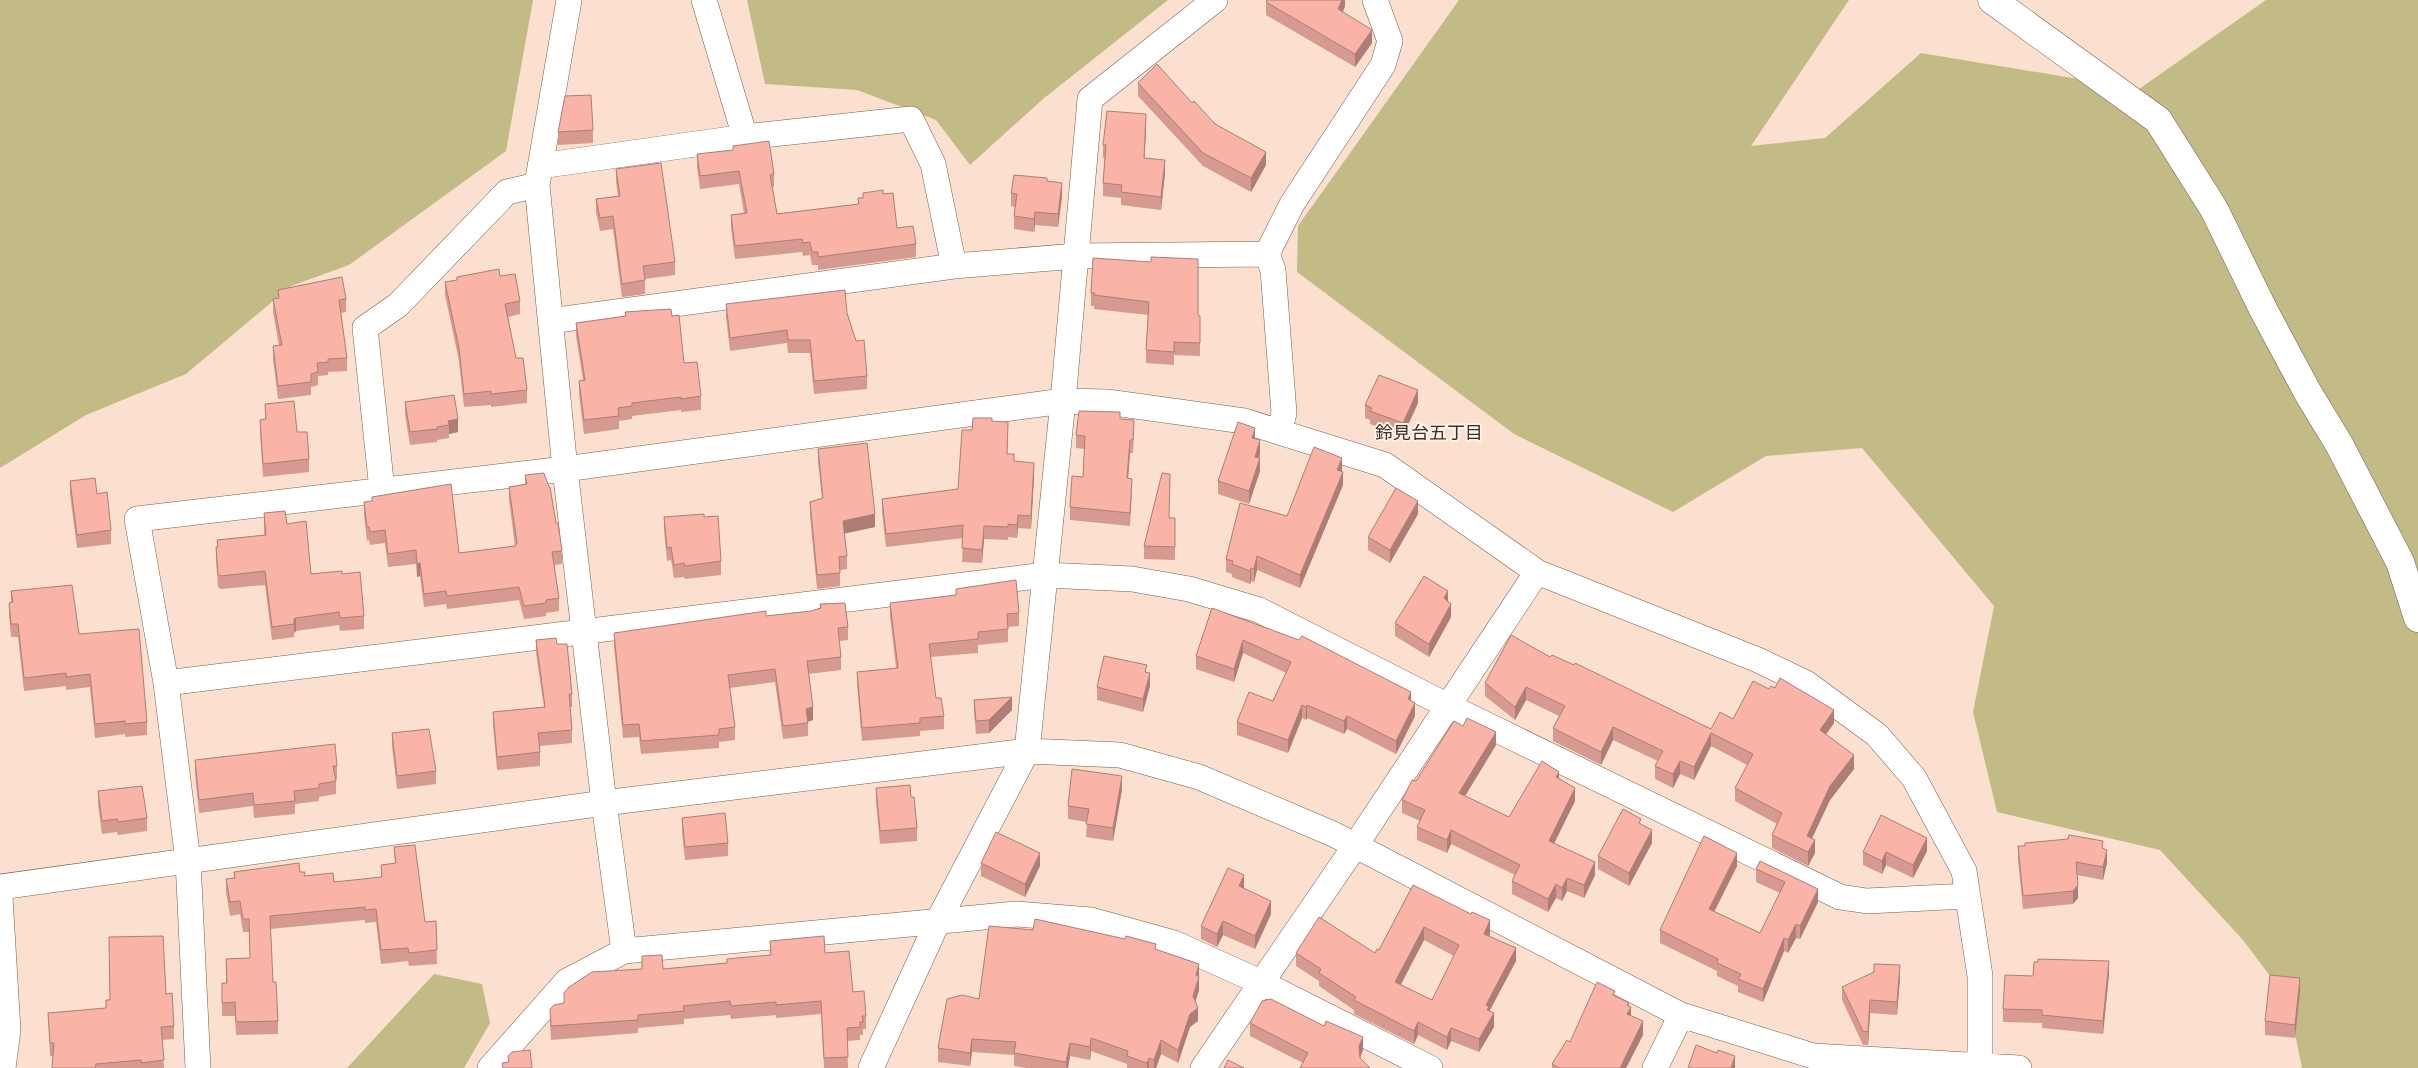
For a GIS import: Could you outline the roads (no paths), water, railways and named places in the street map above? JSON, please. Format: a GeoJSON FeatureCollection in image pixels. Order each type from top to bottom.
{"type":"FeatureCollection","features":[{"type":"Feature","properties":{"kind":"street"},"geometry":{"type":"LineString","coordinates":[[569,0],[539,175],[550,321],[565,469],[604,803],[624,951]]}},
{"type":"Feature","properties":{"kind":"street"},"geometry":{"type":"LineString","coordinates":[[704,0],[745,137]]}},
{"type":"Feature","properties":{"kind":"street"},"geometry":{"type":"LineString","coordinates":[[871,1068],[938,920],[1027,751],[1063,401],[1090,100],[1215,0]]}},
{"type":"Feature","properties":{"kind":"street"},"geometry":{"type":"LineString","coordinates":[[1279,432],[1284,413],[1284,403],[1273,270],[1267,254],[1292,204],[1383,65],[1390,40],[1375,0]]}},
{"type":"Feature","properties":{"kind":"street"},"geometry":{"type":"LineString","coordinates":[[1992,0],[2158,120],[2214,209],[2264,311],[2308,393],[2339,444],[2400,562],[2418,618]]}},
{"type":"Feature","properties":{"kind":"street"},"geometry":{"type":"LineString","coordinates":[[382,490],[365,328],[398,304],[506,192],[539,175],[745,137],[911,119],[933,164],[954,266]]}},
{"type":"Feature","properties":{"kind":"street"},"geometry":{"type":"LineString","coordinates":[[550,321],[954,266],[1076,256],[1267,254]]}},
{"type":"Feature","properties":{"kind":"street"},"geometry":{"type":"LineString","coordinates":[[198,1068],[188,861],[166,683],[137,519],[565,469],[1063,401],[1108,402],[1244,421],[1385,465],[1537,572],[1758,660],[1806,683],[1877,735],[1914,778],[1964,871],[1980,976],[1980,1067]]}},
{"type":"Feature","properties":{"kind":"street"},"geometry":{"type":"LineString","coordinates":[[1203,1068],[1355,846],[1537,572]]}},
{"type":"Feature","properties":{"kind":"street"},"geometry":{"type":"LineString","coordinates":[[166,683],[1045,575],[1132,579],[1189,589],[1258,610],[1448,706],[1840,897],[1867,902],[1968,896]]}},
{"type":"Feature","properties":{"kind":"street"},"geometry":{"type":"LineString","coordinates":[[0,887],[604,803],[1027,751],[1120,755],[1199,777],[1333,834],[1680,1015],[1813,1056],[2019,1068]]}},
{"type":"Feature","properties":{"kind":"street"},"geometry":{"type":"LineString","coordinates":[[0,897],[8,1030],[3,1068]]}},
{"type":"Feature","properties":{"kind":"street"},"geometry":{"type":"LineString","coordinates":[[490,1068],[567,981],[624,951],[1016,914],[1091,920],[1174,943],[1262,984],[1430,1068]]}},
{"type":"Feature","properties":{"kind":"street"},"geometry":{"type":"LineString","coordinates":[[1655,1068],[1680,1015]]}},
{"type":"Feature","properties":{"kind":"district","name":"鈴見台五丁目"},"geometry":{"type":"Point","coordinates":[1429,433]}}]}
